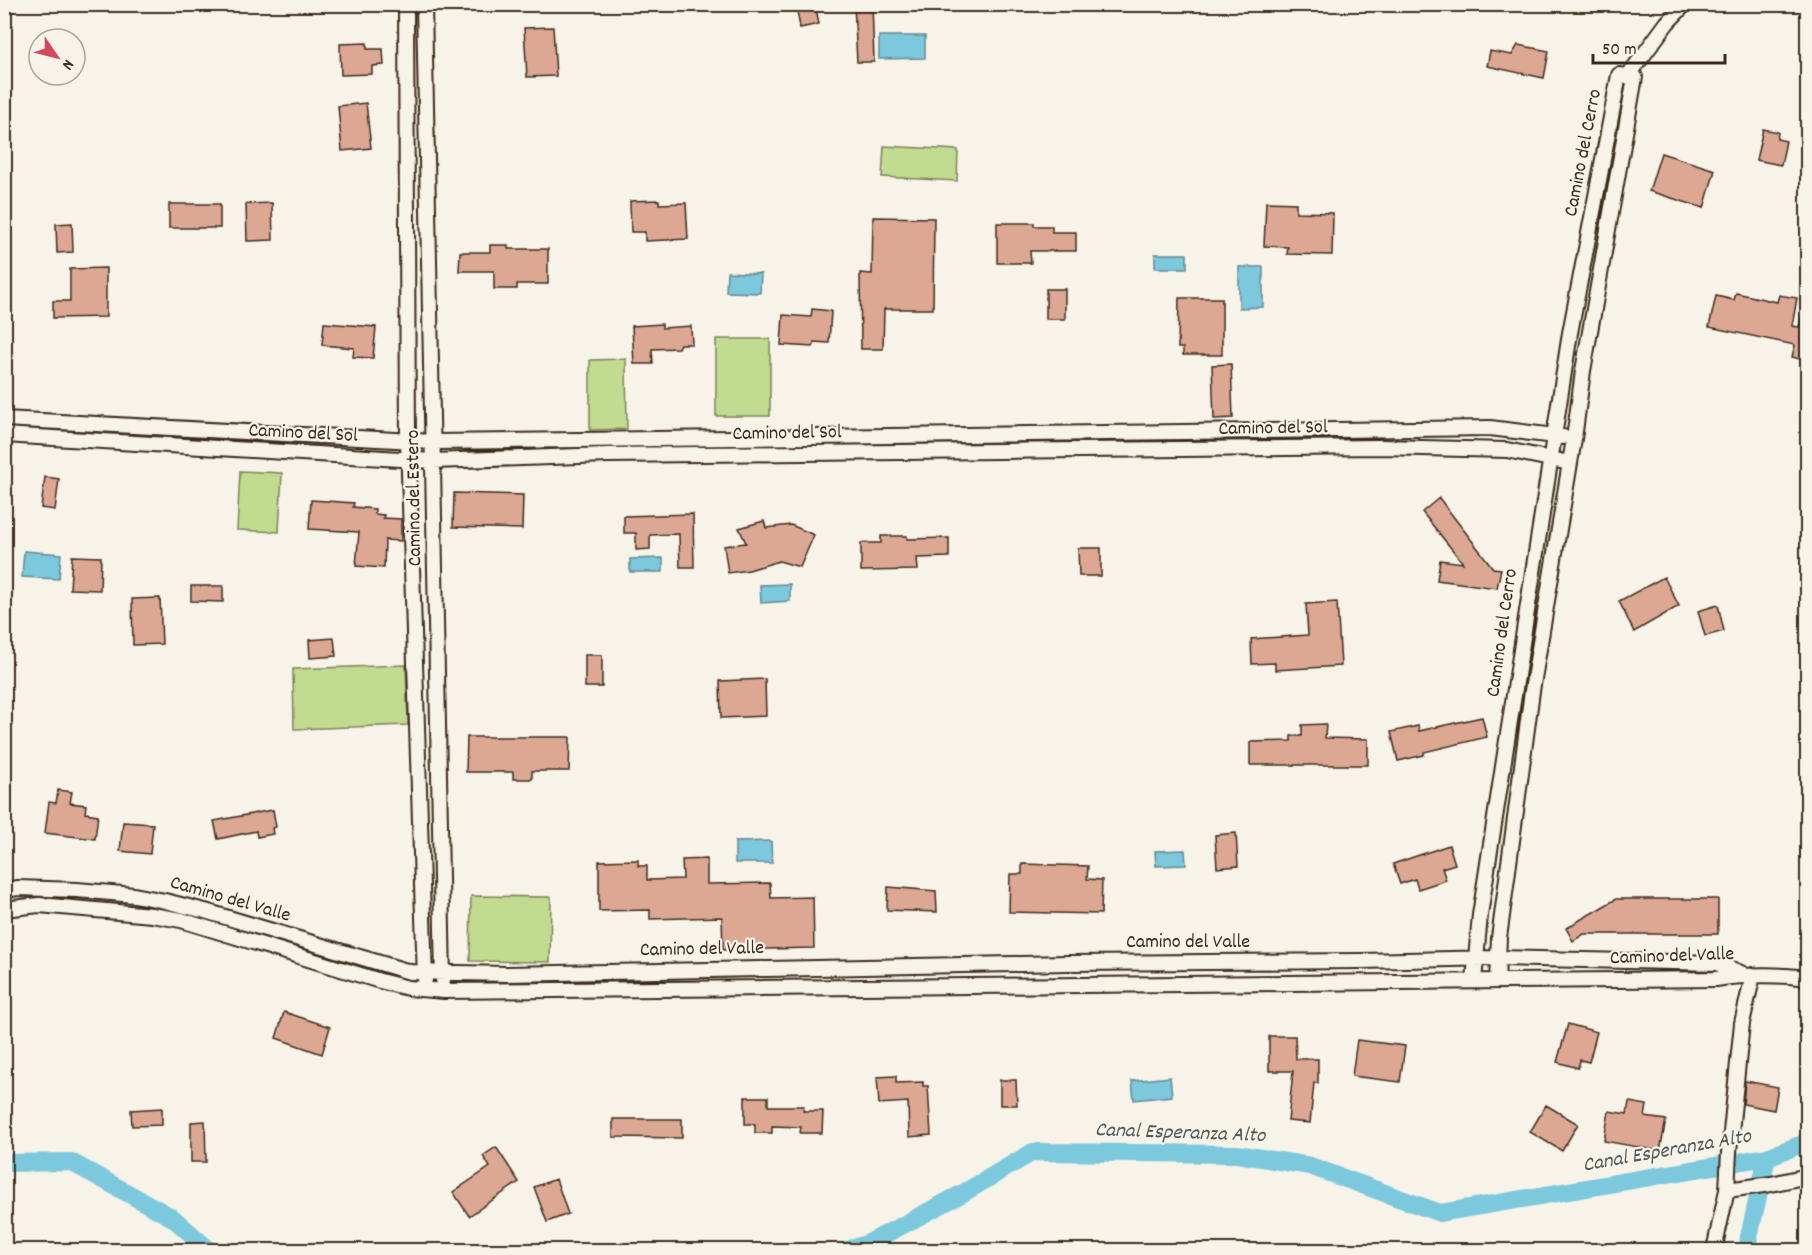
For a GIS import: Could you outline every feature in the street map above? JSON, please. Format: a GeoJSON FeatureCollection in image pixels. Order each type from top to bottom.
{"type":"FeatureCollection","features":[{"type":"Feature","properties":{"kind":"street","name":"Camino del Estero"},"geometry":{"type":"LineString","coordinates":[[406,4],[408,441],[424,990]]}},
{"type":"Feature","properties":{"kind":"street","name":"Camino del Estero"},"geometry":{"type":"LineString","coordinates":[[424,4],[444,991]]}},
{"type":"Feature","properties":{"kind":"street"},"geometry":{"type":"LineString","coordinates":[[1628,76],[1667,23],[1685,4]]}},
{"type":"Feature","properties":{"kind":"street","name":"Camino del Cerro"},"geometry":{"type":"LineString","coordinates":[[1474,981],[1480,915],[1584,253],[1619,75],[1635,77],[1583,371],[1574,439],[1532,691],[1497,958],[1497,981]]}},
{"type":"Feature","properties":{"kind":"street","name":"Camino del Sol"},"geometry":{"type":"LineString","coordinates":[[4,419],[433,442],[1490,428],[1574,439]]}},
{"type":"Feature","properties":{"kind":"street","name":"Camino del Sol"},"geometry":{"type":"LineString","coordinates":[[4,435],[434,462],[608,455],[1380,447],[1507,450],[1570,463]]}},
{"type":"Feature","properties":{"kind":"street","name":"Camino del Valle"},"geometry":{"type":"LineString","coordinates":[[4,890],[18,888],[76,890],[134,895],[165,901],[410,972],[507,974],[1068,963],[1497,958],[1717,963],[1749,975]]}},
{"type":"Feature","properties":{"kind":"street","name":"Camino del Valle"},"geometry":{"type":"LineString","coordinates":[[4,909],[21,905],[50,906],[152,915],[181,920],[380,981],[424,990],[444,991],[1716,979],[1749,975]]}},
{"type":"Feature","properties":{"kind":"street"},"geometry":{"type":"LineString","coordinates":[[1714,1251],[1727,1190],[1742,1023],[1749,975],[1786,975],[1808,978]]}},
{"type":"Feature","properties":{"kind":"street"},"geometry":{"type":"LineString","coordinates":[[1727,1190],[1808,1176]]}},
{"type":"Feature","properties":{"kind":"green space"},"geometry":{"type":"Polygon","coordinates":[[[884,146],[958,150],[957,181],[882,177],[884,146]]]}},
{"type":"Feature","properties":{"kind":"green space"},"geometry":{"type":"Polygon","coordinates":[[[716,339],[770,339],[770,416],[716,416],[716,339]]]}},
{"type":"Feature","properties":{"kind":"green space"},"geometry":{"type":"Polygon","coordinates":[[[626,359],[627,429],[590,430],[590,360],[626,359]]]}},
{"type":"Feature","properties":{"kind":"green space"},"geometry":{"type":"Polygon","coordinates":[[[240,471],[282,473],[279,532],[237,530],[240,471]]]}},
{"type":"Feature","properties":{"kind":"green space"},"geometry":{"type":"Polygon","coordinates":[[[406,665],[408,725],[294,729],[293,669],[406,665]]]}},
{"type":"Feature","properties":{"kind":"green space"},"geometry":{"type":"Polygon","coordinates":[[[471,896],[551,897],[550,962],[470,961],[471,896]]]}},
{"type":"Feature","properties":{"kind":"water"},"geometry":{"type":"Polygon","coordinates":[[[879,36],[925,36],[925,58],[879,59],[879,36]]]}},
{"type":"Feature","properties":{"kind":"water"},"geometry":{"type":"Polygon","coordinates":[[[1155,254],[1187,254],[1187,268],[1155,268],[1155,254]]]}},
{"type":"Feature","properties":{"kind":"water"},"geometry":{"type":"Polygon","coordinates":[[[1239,267],[1263,267],[1263,307],[1239,308],[1239,267]]]}},
{"type":"Feature","properties":{"kind":"water"},"geometry":{"type":"Polygon","coordinates":[[[727,272],[761,274],[760,293],[726,292],[727,272]]]}},
{"type":"Feature","properties":{"kind":"water"},"geometry":{"type":"Polygon","coordinates":[[[24,551],[61,554],[59,579],[22,577],[24,551]]]}},
{"type":"Feature","properties":{"kind":"water"},"geometry":{"type":"Polygon","coordinates":[[[663,558],[663,572],[630,572],[630,559],[663,558]]]}},
{"type":"Feature","properties":{"kind":"water"},"geometry":{"type":"Polygon","coordinates":[[[790,584],[790,601],[761,603],[760,585],[790,584]]]}},
{"type":"Feature","properties":{"kind":"water"},"geometry":{"type":"Polygon","coordinates":[[[771,841],[772,863],[735,863],[735,842],[771,841]]]}},
{"type":"Feature","properties":{"kind":"water"},"geometry":{"type":"Polygon","coordinates":[[[1185,850],[1186,865],[1156,866],[1155,851],[1185,850]]]}},
{"type":"Feature","properties":{"kind":"water"},"geometry":{"type":"Polygon","coordinates":[[[1170,1077],[1172,1096],[1134,1100],[1132,1081],[1170,1077]]]}},
{"type":"Feature","properties":{"kind":"building"},"geometry":{"type":"Polygon","coordinates":[[[796,4],[815,4],[819,24],[800,28],[796,4]]]}},
{"type":"Feature","properties":{"kind":"building"},"geometry":{"type":"Polygon","coordinates":[[[854,4],[872,4],[874,62],[857,62],[854,4]]]}},
{"type":"Feature","properties":{"kind":"building"},"geometry":{"type":"Polygon","coordinates":[[[553,27],[556,76],[527,77],[524,28],[553,27]]]}},
{"type":"Feature","properties":{"kind":"building"},"geometry":{"type":"Polygon","coordinates":[[[367,43],[367,49],[383,49],[384,65],[372,66],[372,74],[341,75],[340,44],[367,43]]]}},
{"type":"Feature","properties":{"kind":"building"},"geometry":{"type":"Polygon","coordinates":[[[1518,45],[1549,51],[1544,78],[1487,66],[1490,51],[1512,55],[1518,45]]]}},
{"type":"Feature","properties":{"kind":"building"},"geometry":{"type":"Polygon","coordinates":[[[366,103],[371,148],[342,151],[338,106],[366,103]]]}},
{"type":"Feature","properties":{"kind":"building"},"geometry":{"type":"Polygon","coordinates":[[[1763,129],[1778,132],[1777,139],[1786,141],[1781,165],[1756,160],[1763,129]]]}},
{"type":"Feature","properties":{"kind":"building"},"geometry":{"type":"Polygon","coordinates":[[[1661,153],[1715,170],[1704,208],[1649,191],[1661,153]]]}},
{"type":"Feature","properties":{"kind":"building"},"geometry":{"type":"Polygon","coordinates":[[[659,200],[659,204],[686,203],[688,239],[645,241],[645,232],[631,232],[630,201],[659,200]]]}},
{"type":"Feature","properties":{"kind":"building"},"geometry":{"type":"Polygon","coordinates":[[[1266,202],[1296,203],[1296,212],[1333,213],[1332,255],[1287,254],[1288,247],[1264,246],[1266,202]]]}},
{"type":"Feature","properties":{"kind":"building"},"geometry":{"type":"Polygon","coordinates":[[[272,203],[273,240],[247,241],[246,204],[272,203]]]}},
{"type":"Feature","properties":{"kind":"building"},"geometry":{"type":"Polygon","coordinates":[[[169,204],[220,204],[220,228],[169,228],[169,204]]]}},
{"type":"Feature","properties":{"kind":"building"},"geometry":{"type":"Polygon","coordinates":[[[873,217],[934,218],[933,309],[884,309],[883,349],[861,349],[860,273],[872,274],[873,217]]]}},
{"type":"Feature","properties":{"kind":"building"},"geometry":{"type":"Polygon","coordinates":[[[72,223],[73,252],[57,253],[56,224],[72,223]]]}},
{"type":"Feature","properties":{"kind":"building"},"geometry":{"type":"Polygon","coordinates":[[[997,223],[1034,223],[1034,226],[1052,226],[1052,232],[1076,232],[1076,251],[1030,251],[1031,263],[997,263],[997,223]]]}},
{"type":"Feature","properties":{"kind":"building"},"geometry":{"type":"Polygon","coordinates":[[[490,245],[508,245],[508,249],[548,249],[548,284],[517,284],[517,289],[494,289],[494,271],[459,271],[460,252],[490,252],[490,245]]]}},
{"type":"Feature","properties":{"kind":"building"},"geometry":{"type":"Polygon","coordinates":[[[106,268],[106,317],[53,318],[53,301],[70,301],[70,269],[106,268]]]}},
{"type":"Feature","properties":{"kind":"building"},"geometry":{"type":"Polygon","coordinates":[[[1046,289],[1065,289],[1065,319],[1046,319],[1046,289]]]}},
{"type":"Feature","properties":{"kind":"building"},"geometry":{"type":"Polygon","coordinates":[[[1736,293],[1777,302],[1779,295],[1797,298],[1792,326],[1799,327],[1802,316],[1808,317],[1808,361],[1792,357],[1795,345],[1709,327],[1716,296],[1734,300],[1736,293]]]}},
{"type":"Feature","properties":{"kind":"building"},"geometry":{"type":"Polygon","coordinates":[[[1179,298],[1222,298],[1222,355],[1183,355],[1183,348],[1178,348],[1179,298]]]}},
{"type":"Feature","properties":{"kind":"building"},"geometry":{"type":"Polygon","coordinates":[[[812,309],[831,311],[829,343],[814,342],[813,347],[781,345],[783,315],[811,317],[812,309]]]}},
{"type":"Feature","properties":{"kind":"building"},"geometry":{"type":"Polygon","coordinates":[[[324,323],[376,327],[373,358],[353,357],[354,348],[322,345],[324,323]]]}},
{"type":"Feature","properties":{"kind":"building"},"geometry":{"type":"Polygon","coordinates":[[[662,324],[662,328],[691,326],[692,344],[680,344],[678,348],[652,349],[653,364],[634,364],[632,326],[662,324]]]}},
{"type":"Feature","properties":{"kind":"building"},"geometry":{"type":"Polygon","coordinates":[[[1231,364],[1233,418],[1214,419],[1212,365],[1231,364]]]}},
{"type":"Feature","properties":{"kind":"building"},"geometry":{"type":"Polygon","coordinates":[[[45,477],[59,479],[55,510],[41,508],[45,477]]]}},
{"type":"Feature","properties":{"kind":"building"},"geometry":{"type":"Polygon","coordinates":[[[454,493],[523,495],[522,529],[453,527],[454,493]]]}},
{"type":"Feature","properties":{"kind":"building"},"geometry":{"type":"Polygon","coordinates":[[[1439,498],[1493,568],[1501,569],[1497,588],[1437,580],[1440,560],[1463,563],[1422,512],[1439,498]]]}},
{"type":"Feature","properties":{"kind":"building"},"geometry":{"type":"Polygon","coordinates":[[[311,500],[354,503],[353,507],[375,509],[375,514],[384,515],[383,518],[401,519],[401,541],[385,540],[384,568],[356,566],[359,532],[309,529],[311,500]]]}},
{"type":"Feature","properties":{"kind":"building"},"geometry":{"type":"Polygon","coordinates":[[[693,514],[694,567],[680,567],[679,534],[650,535],[650,549],[636,550],[636,533],[624,533],[624,516],[693,514]]]}},
{"type":"Feature","properties":{"kind":"building"},"geometry":{"type":"Polygon","coordinates":[[[764,521],[766,528],[791,525],[814,535],[800,567],[779,561],[749,570],[728,573],[724,546],[746,543],[739,528],[764,521]]]}},
{"type":"Feature","properties":{"kind":"building"},"geometry":{"type":"Polygon","coordinates":[[[881,536],[907,536],[907,539],[949,538],[949,557],[917,558],[918,570],[861,571],[861,543],[881,543],[881,536]]]}},
{"type":"Feature","properties":{"kind":"building"},"geometry":{"type":"Polygon","coordinates":[[[1078,548],[1101,548],[1101,576],[1079,576],[1078,548]]]}},
{"type":"Feature","properties":{"kind":"building"},"geometry":{"type":"Polygon","coordinates":[[[72,556],[101,557],[100,590],[70,589],[72,556]]]}},
{"type":"Feature","properties":{"kind":"building"},"geometry":{"type":"Polygon","coordinates":[[[1664,577],[1679,606],[1634,632],[1619,601],[1664,577]]]}},
{"type":"Feature","properties":{"kind":"building"},"geometry":{"type":"Polygon","coordinates":[[[191,586],[223,586],[223,602],[191,601],[191,586]]]}},
{"type":"Feature","properties":{"kind":"building"},"geometry":{"type":"Polygon","coordinates":[[[160,598],[162,644],[133,645],[132,599],[160,598]]]}},
{"type":"Feature","properties":{"kind":"building"},"geometry":{"type":"Polygon","coordinates":[[[1337,602],[1341,666],[1275,670],[1275,663],[1252,664],[1251,639],[1308,635],[1306,604],[1337,602]]]}},
{"type":"Feature","properties":{"kind":"building"},"geometry":{"type":"Polygon","coordinates":[[[1718,605],[1724,631],[1705,636],[1698,611],[1718,605]]]}},
{"type":"Feature","properties":{"kind":"building"},"geometry":{"type":"Polygon","coordinates":[[[334,638],[336,656],[310,658],[309,640],[334,638]]]}},
{"type":"Feature","properties":{"kind":"building"},"geometry":{"type":"Polygon","coordinates":[[[585,655],[602,655],[602,687],[585,687],[585,655]]]}},
{"type":"Feature","properties":{"kind":"building"},"geometry":{"type":"Polygon","coordinates":[[[765,679],[766,716],[721,718],[720,681],[765,679]]]}},
{"type":"Feature","properties":{"kind":"building"},"geometry":{"type":"Polygon","coordinates":[[[1482,717],[1487,737],[1424,752],[1424,755],[1398,761],[1391,732],[1418,726],[1419,731],[1482,717]]]}},
{"type":"Feature","properties":{"kind":"building"},"geometry":{"type":"Polygon","coordinates":[[[1326,724],[1325,738],[1368,739],[1368,765],[1250,765],[1250,742],[1291,741],[1291,736],[1302,736],[1302,725],[1326,724]]]}},
{"type":"Feature","properties":{"kind":"building"},"geometry":{"type":"Polygon","coordinates":[[[467,737],[570,737],[569,771],[532,771],[532,779],[513,779],[513,772],[466,772],[467,737]]]}},
{"type":"Feature","properties":{"kind":"building"},"geometry":{"type":"Polygon","coordinates":[[[58,790],[72,792],[70,803],[86,805],[85,813],[98,815],[95,839],[45,833],[49,802],[56,803],[58,790]]]}},
{"type":"Feature","properties":{"kind":"building"},"geometry":{"type":"Polygon","coordinates":[[[273,810],[276,827],[272,828],[273,834],[257,837],[256,831],[218,839],[214,821],[273,810]]]}},
{"type":"Feature","properties":{"kind":"building"},"geometry":{"type":"Polygon","coordinates":[[[123,822],[153,824],[150,854],[120,851],[123,822]]]}},
{"type":"Feature","properties":{"kind":"building"},"geometry":{"type":"Polygon","coordinates":[[[1236,833],[1238,866],[1217,868],[1215,835],[1236,833]]]}},
{"type":"Feature","properties":{"kind":"building"},"geometry":{"type":"Polygon","coordinates":[[[1449,845],[1455,864],[1442,868],[1446,880],[1418,889],[1415,879],[1400,884],[1393,864],[1449,845]]]}},
{"type":"Feature","properties":{"kind":"building"},"geometry":{"type":"Polygon","coordinates":[[[707,859],[707,884],[770,883],[771,898],[813,897],[814,948],[723,950],[722,917],[650,919],[650,910],[599,911],[599,861],[638,860],[638,866],[647,866],[647,880],[683,879],[682,860],[707,859]]]}},
{"type":"Feature","properties":{"kind":"building"},"geometry":{"type":"Polygon","coordinates":[[[1022,864],[1088,866],[1087,879],[1102,880],[1101,914],[1009,912],[1010,874],[1022,874],[1022,864]]]}},
{"type":"Feature","properties":{"kind":"building"},"geometry":{"type":"Polygon","coordinates":[[[888,887],[936,891],[937,912],[887,910],[888,887]]]}},
{"type":"Feature","properties":{"kind":"building"},"geometry":{"type":"Polygon","coordinates":[[[1616,899],[1718,899],[1718,934],[1584,934],[1573,941],[1566,928],[1616,899]]]}},
{"type":"Feature","properties":{"kind":"building"},"geometry":{"type":"Polygon","coordinates":[[[284,1012],[330,1027],[322,1054],[276,1038],[284,1012]]]}},
{"type":"Feature","properties":{"kind":"building"},"geometry":{"type":"Polygon","coordinates":[[[1568,1024],[1597,1032],[1589,1062],[1580,1060],[1578,1068],[1557,1062],[1568,1024]]]}},
{"type":"Feature","properties":{"kind":"building"},"geometry":{"type":"Polygon","coordinates":[[[1269,1036],[1295,1036],[1296,1059],[1318,1059],[1318,1083],[1314,1083],[1310,1123],[1288,1121],[1293,1071],[1269,1071],[1269,1036]]]}},
{"type":"Feature","properties":{"kind":"building"},"geometry":{"type":"Polygon","coordinates":[[[1357,1040],[1405,1046],[1400,1082],[1352,1076],[1357,1040]]]}},
{"type":"Feature","properties":{"kind":"building"},"geometry":{"type":"Polygon","coordinates":[[[896,1076],[896,1083],[923,1082],[923,1086],[928,1086],[931,1135],[909,1137],[908,1102],[879,1104],[877,1077],[896,1076]]]}},
{"type":"Feature","properties":{"kind":"building"},"geometry":{"type":"Polygon","coordinates":[[[1000,1080],[1016,1080],[1017,1105],[1000,1105],[1000,1080]]]}},
{"type":"Feature","properties":{"kind":"building"},"geometry":{"type":"Polygon","coordinates":[[[1745,1081],[1778,1087],[1774,1110],[1743,1104],[1745,1081]]]}},
{"type":"Feature","properties":{"kind":"building"},"geometry":{"type":"Polygon","coordinates":[[[745,1097],[768,1097],[768,1106],[804,1106],[803,1111],[823,1111],[822,1133],[800,1133],[801,1127],[772,1126],[772,1133],[755,1133],[755,1124],[745,1124],[745,1097]]]}},
{"type":"Feature","properties":{"kind":"building"},"geometry":{"type":"Polygon","coordinates":[[[1629,1102],[1647,1105],[1645,1117],[1666,1120],[1660,1151],[1604,1141],[1609,1111],[1627,1114],[1629,1102]]]}},
{"type":"Feature","properties":{"kind":"building"},"geometry":{"type":"Polygon","coordinates":[[[1546,1105],[1578,1124],[1562,1151],[1530,1132],[1546,1105]]]}},
{"type":"Feature","properties":{"kind":"building"},"geometry":{"type":"Polygon","coordinates":[[[162,1108],[162,1125],[132,1126],[131,1110],[162,1108]]]}},
{"type":"Feature","properties":{"kind":"building"},"geometry":{"type":"Polygon","coordinates":[[[613,1119],[682,1119],[682,1138],[613,1137],[613,1119]]]}},
{"type":"Feature","properties":{"kind":"building"},"geometry":{"type":"Polygon","coordinates":[[[205,1121],[206,1162],[191,1162],[191,1122],[205,1121]]]}},
{"type":"Feature","properties":{"kind":"building"},"geometry":{"type":"Polygon","coordinates":[[[496,1147],[519,1182],[469,1216],[453,1192],[490,1167],[483,1156],[496,1147]]]}},
{"type":"Feature","properties":{"kind":"building"},"geometry":{"type":"Polygon","coordinates":[[[556,1179],[568,1214],[547,1222],[534,1187],[556,1179]]]}},
{"type":"Feature","properties":{"kind":"waterway","name":"Canal Esperanza Alto"},"geometry":{"type":"LineString","coordinates":[[847,1250],[869,1243],[965,1192],[1033,1152],[1237,1154],[1310,1166],[1440,1213],[1767,1157],[1808,1142]]}},
{"type":"Feature","properties":{"kind":"waterway"},"geometry":{"type":"LineString","coordinates":[[1746,1250],[1767,1157]]}},
{"type":"Feature","properties":{"kind":"waterway","name":"Canal Esperanza Alto"},"geometry":{"type":"LineString","coordinates":[[4,1163],[71,1162],[173,1218],[209,1250]]}}]}
